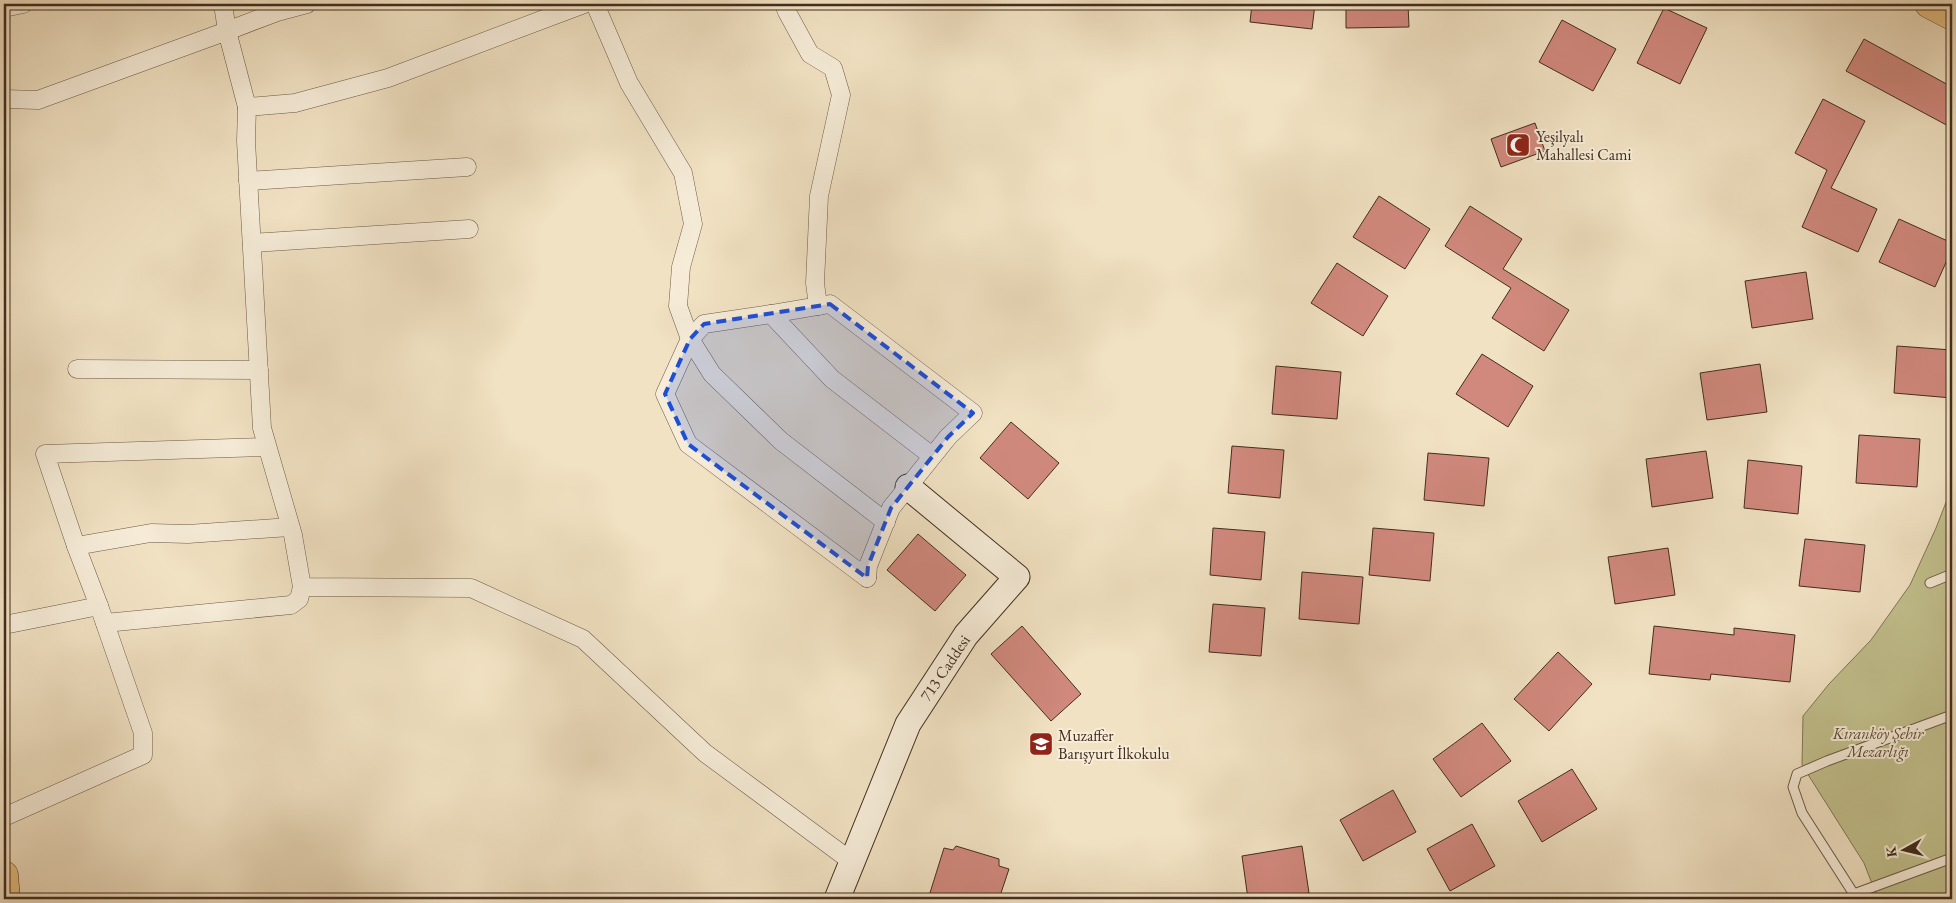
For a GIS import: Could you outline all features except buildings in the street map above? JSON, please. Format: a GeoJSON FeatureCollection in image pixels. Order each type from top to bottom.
{"type":"FeatureCollection","features":[{"type":"Feature","properties":{"kind":"main road"},"geometry":{"type":"LineString","coordinates":[[1929,4],[1952,16]]}},
{"type":"Feature","properties":{"kind":"main road"},"geometry":{"type":"LineString","coordinates":[[4,875],[6,899]]}},
{"type":"Feature","properties":{"kind":"street"},"geometry":{"type":"LineString","coordinates":[[4,8],[24,4]]}},
{"type":"Feature","properties":{"kind":"street"},"geometry":{"type":"LineString","coordinates":[[4,625],[102,615],[291,605],[299,599],[302,587],[290,526],[262,428],[248,181],[246,107],[227,31],[223,4]]}},
{"type":"Feature","properties":{"kind":"street"},"geometry":{"type":"LineString","coordinates":[[4,99],[38,100],[278,12],[307,4]]}},
{"type":"Feature","properties":{"kind":"street"},"geometry":{"type":"LineString","coordinates":[[246,107],[295,103],[388,78],[584,4]]}},
{"type":"Feature","properties":{"kind":"street"},"geometry":{"type":"LineString","coordinates":[[595,4],[629,83],[683,173],[693,224],[681,266],[678,306],[690,339],[712,374],[781,441],[886,522]]}},
{"type":"Feature","properties":{"kind":"street"},"geometry":{"type":"LineString","coordinates":[[784,4],[786,12],[810,54],[833,68],[841,95],[819,196],[815,283],[818,306]]}},
{"type":"Feature","properties":{"kind":"street"},"geometry":{"type":"LineString","coordinates":[[248,181],[466,166]]}},
{"type":"Feature","properties":{"kind":"street"},"geometry":{"type":"LineString","coordinates":[[252,243],[469,229]]}},
{"type":"Feature","properties":{"kind":"street"},"geometry":{"type":"LineString","coordinates":[[830,304],[974,413],[948,436],[891,508],[868,566],[867,578],[688,444],[665,394],[690,339],[704,324],[830,304]]}},
{"type":"Feature","properties":{"kind":"street"},"geometry":{"type":"LineString","coordinates":[[771,314],[832,380],[932,456]]}},
{"type":"Feature","properties":{"kind":"street"},"geometry":{"type":"LineString","coordinates":[[77,369],[259,370]]}},
{"type":"Feature","properties":{"kind":"street"},"geometry":{"type":"LineString","coordinates":[[4,818],[143,755],[143,732],[45,454],[267,447]]}},
{"type":"Feature","properties":{"kind":"street","name":"713 Caddesi"},"geometry":{"type":"LineString","coordinates":[[837,899],[908,724],[966,635],[1016,577],[908,487]]}},
{"type":"Feature","properties":{"kind":"street"},"geometry":{"type":"LineString","coordinates":[[76,546],[151,533],[188,534],[290,526]]}},
{"type":"Feature","properties":{"kind":"street"},"geometry":{"type":"LineString","coordinates":[[302,587],[471,588],[583,639],[705,753],[851,861]]}},
{"type":"Feature","properties":{"kind":"lane"},"geometry":{"type":"LineString","coordinates":[[1930,583],[1952,574]]}},
{"type":"Feature","properties":{"kind":"lane"},"geometry":{"type":"LineString","coordinates":[[1952,715],[1797,774],[1793,788],[1802,812],[1856,897],[1952,858]]}},
{"type":"Feature","properties":{"kind":"highlighted area"},"geometry":{"type":"Polygon","coordinates":[[[830,304],[973,413],[948,437],[891,508],[868,566],[867,578],[688,444],[665,394],[690,339],[704,324],[830,304]]]}},
{"type":"Feature","properties":{"kind":"green space","name":"Kıranköy Şehir Mezarlığı"},"geometry":{"type":"Polygon","coordinates":[[[1952,487],[1952,899],[1878,899],[1864,863],[1802,765],[1803,716],[1829,684],[1871,640],[1910,585],[1952,487]]]}},
{"type":"Feature","properties":{"kind":"place","name":"Yeşilyalı Mahallesi Cami"},"geometry":{"type":"Point","coordinates":[1518,145]}},
{"type":"Feature","properties":{"kind":"place","name":"Muzaffer Barışyurt İlkokulu"},"geometry":{"type":"Point","coordinates":[1041,744]}}]}
